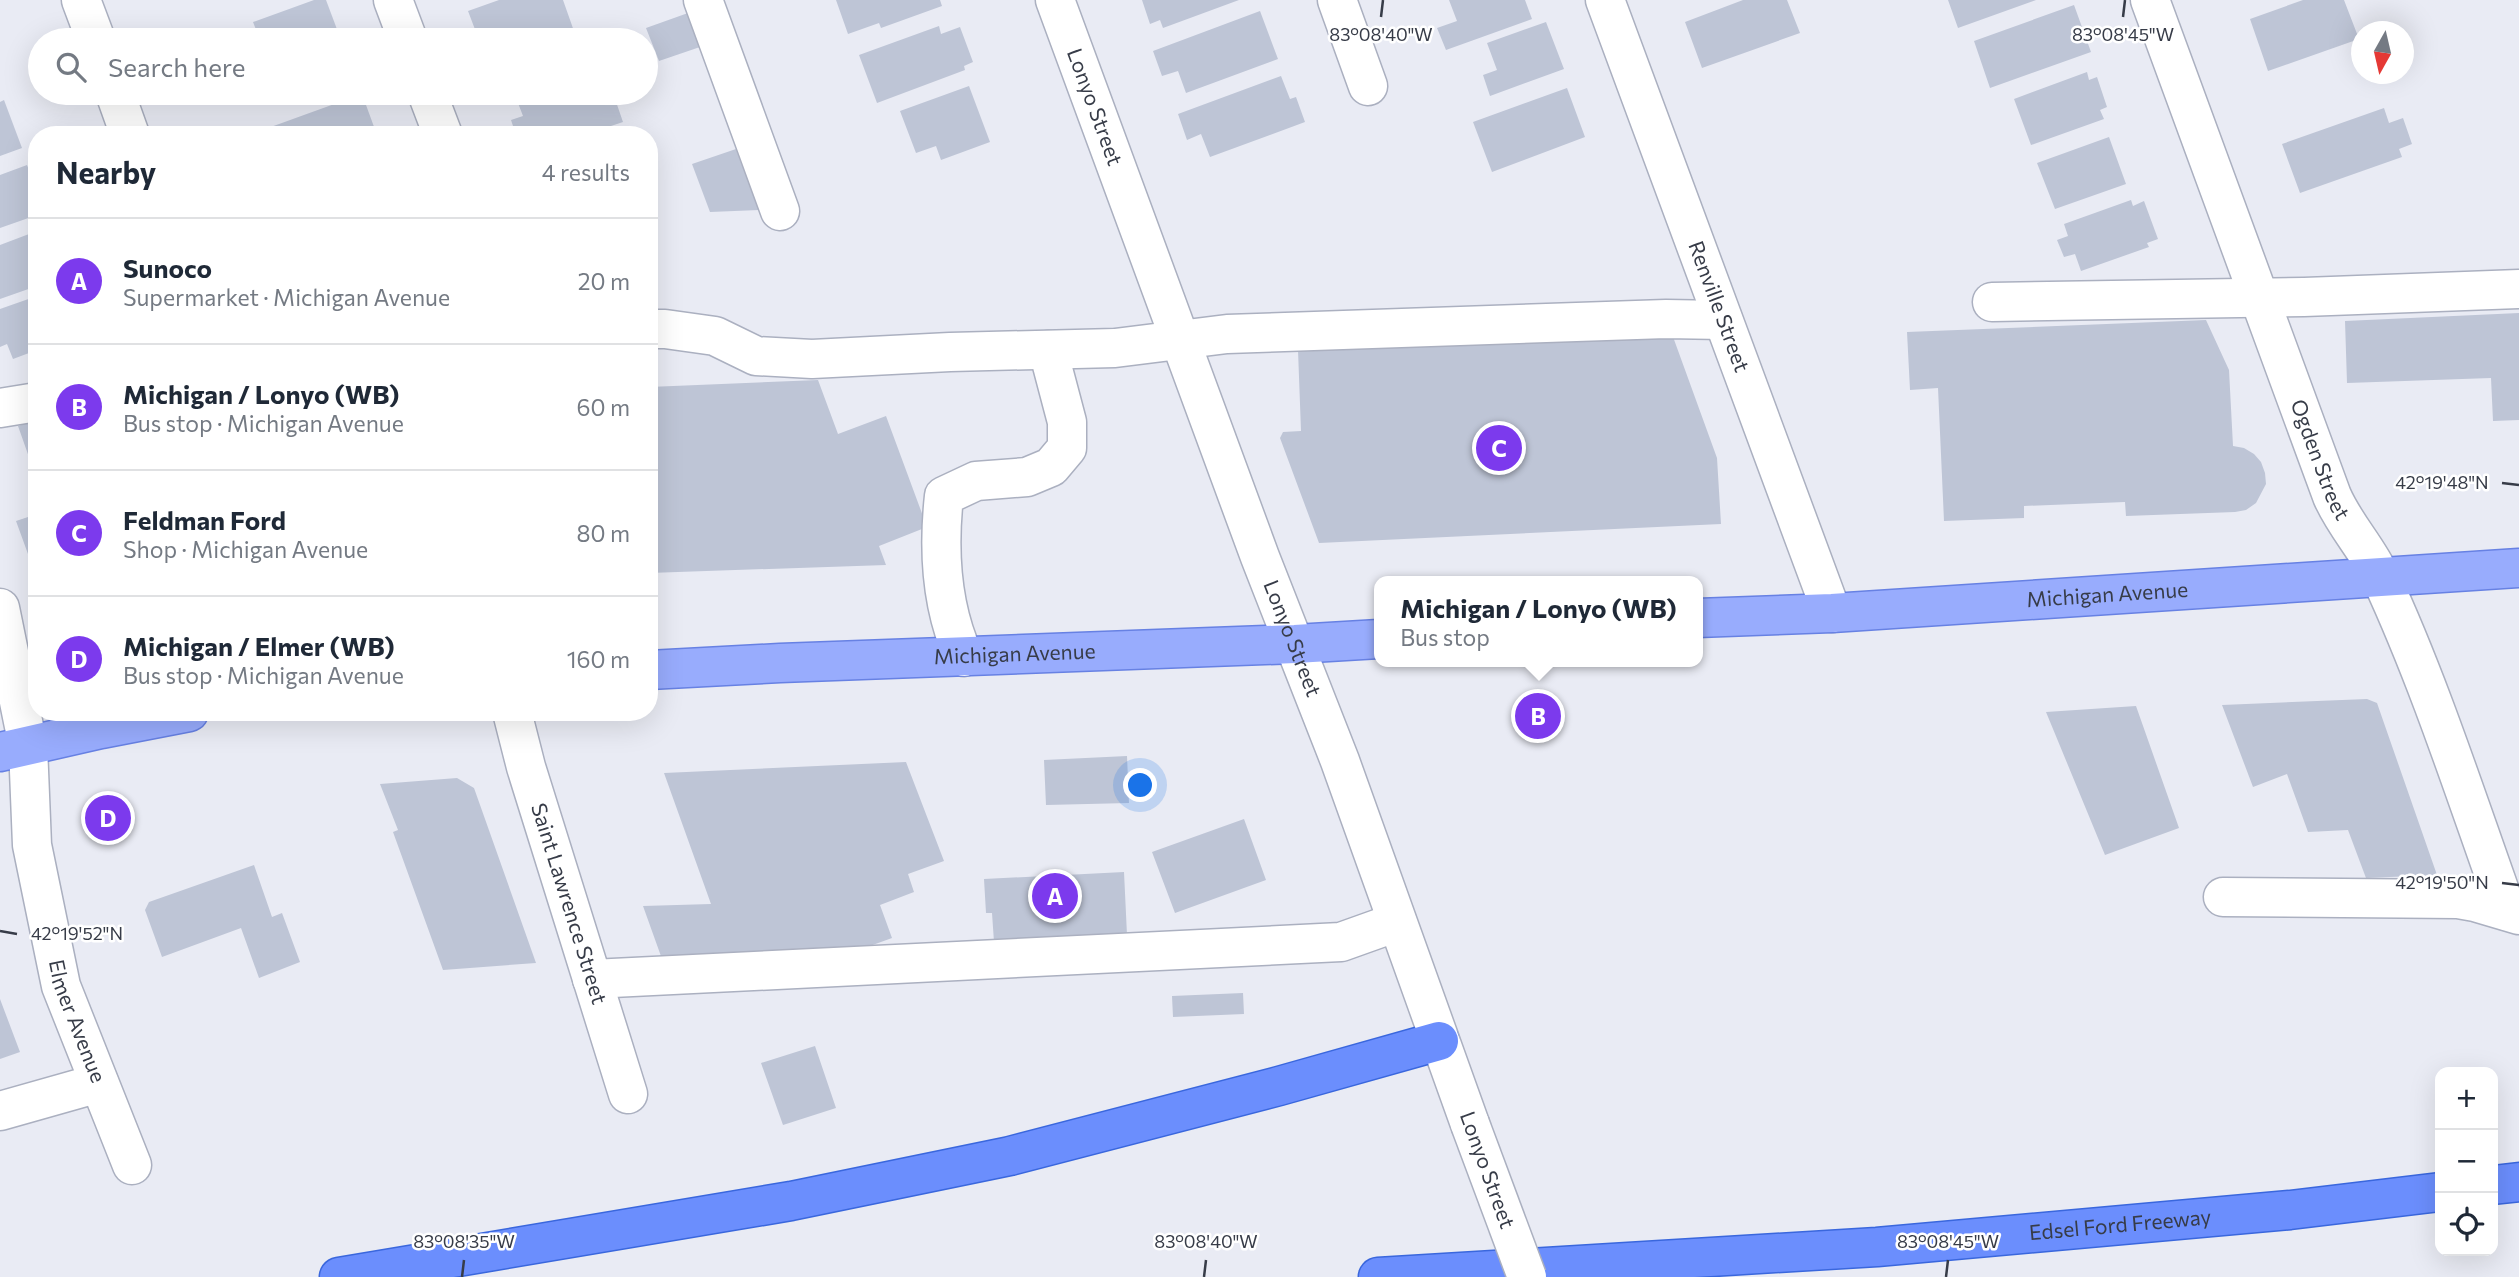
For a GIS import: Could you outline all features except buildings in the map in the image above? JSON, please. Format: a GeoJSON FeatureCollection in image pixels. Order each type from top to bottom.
{"type":"FeatureCollection","features":[{"type":"Feature","properties":{"kind":"highway"},"geometry":{"type":"LineString","coordinates":[[339,1277],[791,1201],[1010,1156],[1439,1041]]}},
{"type":"Feature","properties":{"kind":"highway"},"geometry":{"type":"LineString","coordinates":[[2498,1184],[2519,1182]]}},
{"type":"Feature","properties":{"kind":"highway","name":"Edsel Ford Freeway"},"geometry":{"type":"LineString","coordinates":[[1378,1277],[1891,1246],[2290,1210],[2435,1193]]}},
{"type":"Feature","properties":{"kind":"main road","name":"Michigan Avenue"},"geometry":{"type":"LineString","coordinates":[[1703,618],[1832,613],[2519,568]]}},
{"type":"Feature","properties":{"kind":"main road","name":"Michigan Avenue"},"geometry":{"type":"LineString","coordinates":[[658,670],[1295,645],[1374,639]]}},
{"type":"Feature","properties":{"kind":"main road"},"geometry":{"type":"LineString","coordinates":[[14,749],[142,721]]}},
{"type":"Feature","properties":{"kind":"street"},"geometry":{"type":"LineString","coordinates":[[81,0],[92,28]]}},
{"type":"Feature","properties":{"kind":"street"},"geometry":{"type":"LineString","coordinates":[[393,0],[404,28]]}},
{"type":"Feature","properties":{"kind":"street"},"geometry":{"type":"LineString","coordinates":[[703,0],[780,211]]}},
{"type":"Feature","properties":{"kind":"street","name":"Lonyo Street"},"geometry":{"type":"LineString","coordinates":[[1055,0],[1261,558],[1340,761],[1439,1041],[1527,1277]]}},
{"type":"Feature","properties":{"kind":"street"},"geometry":{"type":"LineString","coordinates":[[1337,0],[1368,86]]}},
{"type":"Feature","properties":{"kind":"street","name":"Renville Street"},"geometry":{"type":"LineString","coordinates":[[1605,0],[1832,613]]}},
{"type":"Feature","properties":{"kind":"street","name":"Ogden Street"},"geometry":{"type":"LineString","coordinates":[[2150,0],[2337,509],[2380,576],[2513,913]]}},
{"type":"Feature","properties":{"kind":"street"},"geometry":{"type":"LineString","coordinates":[[119,105],[127,126]]}},
{"type":"Feature","properties":{"kind":"street"},"geometry":{"type":"LineString","coordinates":[[432,105],[440,126]]}},
{"type":"Feature","properties":{"kind":"street"},"geometry":{"type":"LineString","coordinates":[[1992,302],[2260,298],[2519,289]]}},
{"type":"Feature","properties":{"kind":"street"},"geometry":{"type":"LineString","coordinates":[[658,329],[715,336],[756,356],[812,359],[1115,348],[1227,334],[1723,320]]}},
{"type":"Feature","properties":{"kind":"street"},"geometry":{"type":"LineString","coordinates":[[964,657],[949,621],[942,572],[940,534],[944,496],[976,481],[1027,477],[1051,467],[1067,447],[1067,422],[1048,350]]}},
{"type":"Feature","properties":{"kind":"street"},"geometry":{"type":"LineString","coordinates":[[0,408],[28,403]]}},
{"type":"Feature","properties":{"kind":"street","name":"Elmer Avenue"},"geometry":{"type":"LineString","coordinates":[[0,608],[14,749],[61,986],[132,1165]]}},
{"type":"Feature","properties":{"kind":"street","name":"Saint Lawrence Street"},"geometry":{"type":"LineString","coordinates":[[514,721],[526,767],[628,1094]]}},
{"type":"Feature","properties":{"kind":"street"},"geometry":{"type":"LineString","coordinates":[[2223,897],[2458,899],[2513,913]]}},
{"type":"Feature","properties":{"kind":"street"},"geometry":{"type":"LineString","coordinates":[[592,979],[1341,942],[1397,922]]}},
{"type":"Feature","properties":{"kind":"street"},"geometry":{"type":"LineString","coordinates":[[0,1111],[99,1083]]}},
{"type":"Feature","properties":{"kind":"place","name":"Feldman Ford"},"geometry":{"type":"Point","coordinates":[1499,448]}},
{"type":"Feature","properties":{"kind":"place","name":"Michigan / Lonyo (WB)"},"geometry":{"type":"Point","coordinates":[1538,716]}},
{"type":"Feature","properties":{"kind":"place","name":"Michigan / Elmer (WB)"},"geometry":{"type":"Point","coordinates":[108,818]}},
{"type":"Feature","properties":{"kind":"place","name":"Sunoco"},"geometry":{"type":"Point","coordinates":[1055,896]}}]}
